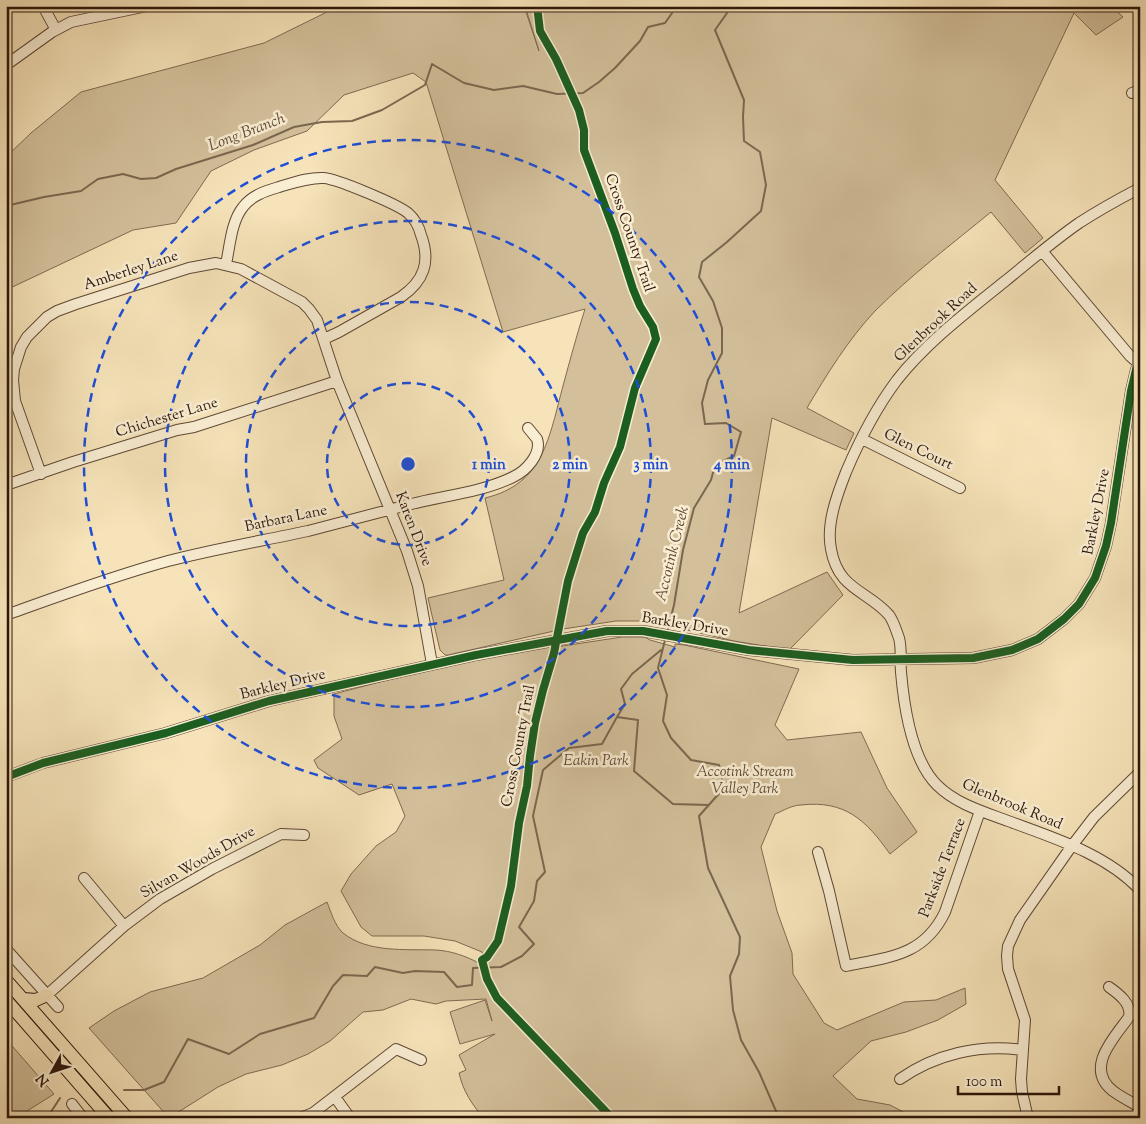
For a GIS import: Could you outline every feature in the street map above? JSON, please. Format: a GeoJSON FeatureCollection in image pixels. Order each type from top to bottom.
{"type":"FeatureCollection","features":[{"type":"Feature","properties":{"kind":"main road"},"geometry":{"type":"LineString","coordinates":[[6,980],[127,1118]]}},
{"type":"Feature","properties":{"kind":"main road"},"geometry":{"type":"LineString","coordinates":[[23,999],[36,1000],[47,995]]}},
{"type":"Feature","properties":{"kind":"main road"},"geometry":{"type":"LineString","coordinates":[[6,1000],[102,1115]]}},
{"type":"Feature","properties":{"kind":"street"},"geometry":{"type":"LineString","coordinates":[[42,6],[56,30]]}},
{"type":"Feature","properties":{"kind":"street"},"geometry":{"type":"LineString","coordinates":[[6,65],[56,30],[71,22],[147,6]]}},
{"type":"Feature","properties":{"kind":"street"},"geometry":{"type":"LineString","coordinates":[[226,264],[235,221],[239,213],[251,199],[267,191],[307,180],[331,179],[379,198],[406,212],[418,225],[426,250],[424,270],[418,282],[401,298],[324,339]]}},
{"type":"Feature","properties":{"kind":"street","name":"Glenbrook Road"},"geometry":{"type":"LineString","coordinates":[[1140,188],[1096,212],[1042,251],[962,316],[919,356],[885,397],[868,424],[843,481],[834,507],[830,530],[831,548],[836,566],[846,582],[884,610],[890,617],[900,642],[906,712],[924,767],[934,782],[943,790],[980,811],[1082,850],[1112,866],[1126,876],[1140,890]]}},
{"type":"Feature","properties":{"kind":"street"},"geometry":{"type":"LineString","coordinates":[[1042,251],[1138,367]]}},
{"type":"Feature","properties":{"kind":"street","name":"Amberley Lane"},"geometry":{"type":"LineString","coordinates":[[40,474],[15,401],[13,385],[17,358],[27,337],[36,326],[57,311],[189,268],[206,264],[226,264],[242,269],[302,302],[315,316],[337,381]]}},
{"type":"Feature","properties":{"kind":"street","name":"Barkley Drive"},"geometry":{"type":"LineString","coordinates":[[6,777],[42,763],[166,733],[269,701],[432,664],[606,631],[651,632],[749,650],[853,660],[973,658],[1012,650],[1030,643],[1047,633],[1064,619],[1080,604],[1096,578],[1106,546],[1138,367]]}},
{"type":"Feature","properties":{"kind":"street","name":"Chichester Lane"},"geometry":{"type":"LineString","coordinates":[[6,485],[337,381]]}},
{"type":"Feature","properties":{"kind":"street","name":"Karen Drive"},"geometry":{"type":"LineString","coordinates":[[337,381],[407,551],[418,586],[432,664]]}},
{"type":"Feature","properties":{"kind":"street","name":"Barbara Lane"},"geometry":{"type":"LineString","coordinates":[[6,615],[110,578],[167,561],[308,531],[484,487],[512,478],[520,474],[530,464],[538,445],[538,438],[528,428]]}},
{"type":"Feature","properties":{"kind":"street","name":"Glen Court"},"geometry":{"type":"LineString","coordinates":[[862,439],[960,488]]}},
{"type":"Feature","properties":{"kind":"street"},"geometry":{"type":"LineString","coordinates":[[1028,1118],[1021,1079],[1025,1020],[1008,969],[1008,946],[1020,920],[1071,846],[1094,817],[1140,772]]}},
{"type":"Feature","properties":{"kind":"street","name":"Parkside Terrace"},"geometry":{"type":"LineString","coordinates":[[818,852],[846,966],[886,957],[904,952],[920,944],[933,933],[939,924],[945,912],[980,811]]}},
{"type":"Feature","properties":{"kind":"street","name":"Silvan Woods Drive"},"geometry":{"type":"LineString","coordinates":[[47,995],[124,926],[160,899],[212,869],[281,834],[304,835]]}},
{"type":"Feature","properties":{"kind":"street"},"geometry":{"type":"LineString","coordinates":[[84,878],[124,926]]}},
{"type":"Feature","properties":{"kind":"street"},"geometry":{"type":"LineString","coordinates":[[6,949],[58,1007]]}},
{"type":"Feature","properties":{"kind":"street"},"geometry":{"type":"LineString","coordinates":[[1109,986],[1128,1004],[1130,1013],[1104,1052],[1101,1062],[1103,1079],[1112,1090],[1140,1107]]}},
{"type":"Feature","properties":{"kind":"street"},"geometry":{"type":"LineString","coordinates":[[900,1079],[913,1070],[960,1052],[995,1048],[1023,1050]]}},
{"type":"Feature","properties":{"kind":"street"},"geometry":{"type":"LineString","coordinates":[[300,1118],[313,1113],[396,1049],[421,1060]]}},
{"type":"Feature","properties":{"kind":"street"},"geometry":{"type":"LineString","coordinates":[[335,1097],[350,1118]]}},
{"type":"Feature","properties":{"kind":"street"},"geometry":{"type":"LineString","coordinates":[[72,1104],[83,1118]]}},
{"type":"Feature","properties":{"kind":"green space"},"geometry":{"type":"Polygon","coordinates":[[[331,6],[524,6],[539,51],[525,6],[1111,6],[1123,17],[1096,35],[1074,13],[995,180],[1043,238],[1025,253],[991,212],[917,272],[875,311],[847,345],[807,408],[854,433],[846,450],[772,418],[739,613],[827,572],[843,595],[789,650],[734,641],[655,621],[616,621],[563,629],[445,655],[440,650],[428,598],[504,580],[485,498],[505,491],[520,482],[532,470],[541,456],[548,440],[585,309],[503,332],[426,82],[413,73],[344,95],[307,131],[254,150],[211,171],[176,223],[133,230],[6,290],[6,157],[31,133],[81,92],[264,43],[325,13],[331,6]]]}},
{"type":"Feature","properties":{"kind":"green space"},"geometry":{"type":"Polygon","coordinates":[[[622,637],[645,637],[675,647],[675,644],[684,645],[799,669],[775,725],[787,740],[861,732],[887,788],[917,832],[890,854],[863,822],[842,809],[816,804],[798,805],[775,814],[761,847],[777,911],[792,953],[793,974],[824,1023],[837,1030],[904,1002],[936,1000],[965,988],[966,1004],[938,1020],[906,1032],[871,1041],[833,1076],[857,1099],[890,1105],[917,1118],[484,1118],[472,1103],[463,1086],[459,1073],[466,1070],[459,1055],[495,1034],[460,1044],[450,1012],[485,1000],[492,1021],[486,999],[446,1001],[436,1004],[411,999],[383,1010],[363,1012],[330,1041],[308,1054],[282,1065],[246,1074],[218,1087],[169,1118],[89,1028],[114,1011],[150,992],[203,978],[260,945],[285,925],[327,902],[340,930],[364,944],[387,949],[448,951],[469,958],[480,965],[485,964],[482,952],[455,941],[424,936],[372,936],[361,927],[341,891],[351,874],[376,846],[396,832],[405,816],[392,784],[359,795],[318,768],[314,760],[342,739],[334,716],[334,694],[437,667],[552,644],[556,647],[622,637]]]}},
{"type":"Feature","properties":{"kind":"green space"},"geometry":{"type":"Polygon","coordinates":[[[6,1039],[54,1094],[16,1118],[6,1118],[6,1039]]]}},
{"type":"Feature","properties":{"kind":"waterway","name":"Long Branch"},"geometry":{"type":"LineString","coordinates":[[6,206],[81,191],[98,179],[123,174],[141,179],[156,178],[176,169],[253,145],[294,127],[322,122],[352,121],[382,110],[425,85],[432,64],[464,83],[494,90],[523,86],[557,94],[583,93],[615,68],[640,41],[648,27],[665,23],[677,6]]}},
{"type":"Feature","properties":{"kind":"waterway","name":"Accotink Creek"},"geometry":{"type":"LineString","coordinates":[[667,633],[674,605],[683,550],[694,508],[711,480],[715,465],[734,456],[741,432],[726,423],[705,424],[702,403],[708,380],[722,353],[722,328],[713,301],[699,277],[702,262],[761,211],[766,185],[760,152],[744,141],[744,100],[715,30],[727,13],[728,6]]}},
{"type":"Feature","properties":{"kind":"waterway","name":"Accotink Creek"},"geometry":{"type":"LineString","coordinates":[[665,640],[658,668],[667,695],[663,721],[671,738],[691,760],[719,765],[724,788],[699,816],[708,868],[740,937],[739,954],[730,976],[733,1010],[741,1040],[759,1072],[779,1118]]}},
{"type":"Feature","properties":{"kind":"waterway"},"geometry":{"type":"LineString","coordinates":[[617,717],[625,704],[621,689],[632,674],[661,650]]}},
{"type":"Feature","properties":{"kind":"waterway"},"geometry":{"type":"LineString","coordinates":[[124,1090],[144,1090],[164,1082],[188,1039],[229,1054],[260,1034],[314,1018],[333,986],[343,975],[367,976],[375,967],[403,973],[415,971],[444,972],[457,987],[472,985],[473,968],[501,967],[522,956],[534,944],[519,927],[534,901],[537,881],[545,872],[533,816],[543,770],[569,748],[602,744],[617,717],[638,720],[634,771],[673,804],[709,805]]}},
{"type":"Feature","properties":{"kind":"waterway"},"geometry":{"type":"LineString","coordinates":[[47,1118],[60,1098]]}},
{"type":"Feature","properties":{"kind":"cycle path","name":"Cross County Trail"},"geometry":{"type":"LineString","coordinates":[[537,6],[540,31],[556,59],[579,110],[584,130],[584,150],[615,233],[633,289],[640,306],[653,327],[656,339],[635,388],[620,447],[604,483],[595,512],[583,533],[568,581],[554,653],[535,723],[511,886],[498,941],[487,957],[482,960],[487,979],[497,998],[612,1118]]}},
{"type":"Feature","properties":{"kind":"cycle path"},"geometry":{"type":"LineString","coordinates":[[6,777],[43,763],[166,733],[269,701],[476,655],[607,631],[643,631],[749,650],[853,660],[973,658],[1012,650],[1038,639],[1064,619],[1079,604],[1095,578],[1106,546],[1111,523],[1131,391],[1140,361]]}},
{"type":"Feature","properties":{"kind":"park label","name":"Eakin Park"},"geometry":{"type":"Point","coordinates":[596,761]}},
{"type":"Feature","properties":{"kind":"park label","name":"Accotink Stream Valley Park"},"geometry":{"type":"Point","coordinates":[745,780]}}]}
